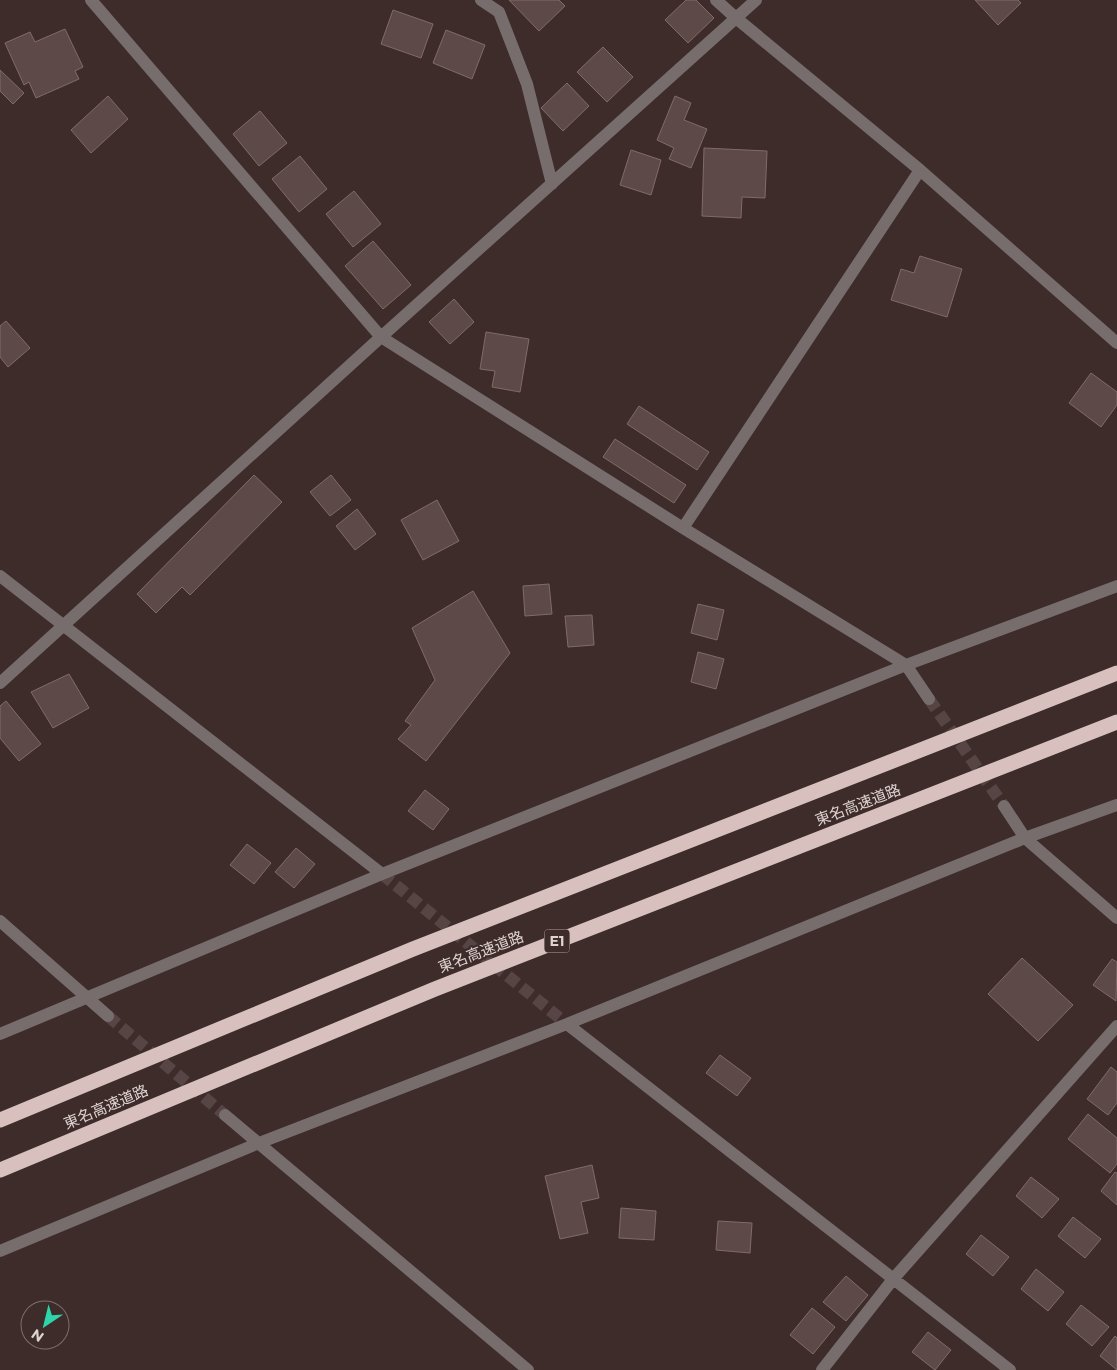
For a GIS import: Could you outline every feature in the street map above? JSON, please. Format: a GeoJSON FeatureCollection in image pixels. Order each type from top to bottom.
{"type":"FeatureCollection","features":[{"type":"Feature","properties":{"kind":"highway","name":"東名高速道路"},"geometry":{"type":"LineString","coordinates":[[0,1120],[413,949],[1117,673]]}},
{"type":"Feature","properties":{"kind":"highway","name":"東名高速道路"},"geometry":{"type":"LineString","coordinates":[[0,1170],[435,989],[1117,722]]}},
{"type":"Feature","properties":{"kind":"street"},"geometry":{"type":"LineString","coordinates":[[91,0],[381,337],[683,528],[906,665],[929,699]]}},
{"type":"Feature","properties":{"kind":"street"},"geometry":{"type":"LineString","coordinates":[[481,0],[499,12],[527,84],[552,184]]}},
{"type":"Feature","properties":{"kind":"street"},"geometry":{"type":"LineString","coordinates":[[716,0],[920,170],[1117,343]]}},
{"type":"Feature","properties":{"kind":"street"},"geometry":{"type":"LineString","coordinates":[[0,683],[756,0]]}},
{"type":"Feature","properties":{"kind":"street"},"geometry":{"type":"LineString","coordinates":[[683,528],[920,170]]}},
{"type":"Feature","properties":{"kind":"street"},"geometry":{"type":"LineString","coordinates":[[0,576],[382,874]]}},
{"type":"Feature","properties":{"kind":"street"},"geometry":{"type":"LineString","coordinates":[[0,1034],[382,874],[906,665],[1117,586]]}},
{"type":"Feature","properties":{"kind":"street"},"geometry":{"type":"LineString","coordinates":[[0,1251],[259,1143],[567,1024],[1025,838],[1117,805]]}},
{"type":"Feature","properties":{"kind":"street"},"geometry":{"type":"LineString","coordinates":[[1004,806],[1025,838],[1117,918]]}},
{"type":"Feature","properties":{"kind":"street"},"geometry":{"type":"LineString","coordinates":[[0,921],[108,1016]]}},
{"type":"Feature","properties":{"kind":"street"},"geometry":{"type":"LineString","coordinates":[[567,1024],[1010,1370]]}},
{"type":"Feature","properties":{"kind":"street"},"geometry":{"type":"LineString","coordinates":[[822,1370],[894,1278],[1117,1026]]}},
{"type":"Feature","properties":{"kind":"street"},"geometry":{"type":"LineString","coordinates":[[225,1115],[528,1370]]}},
{"type":"Feature","properties":{"kind":"building"},"geometry":{"type":"Polygon","coordinates":[[[509,0],[559,0],[565,6],[539,31],[509,0]]]}},
{"type":"Feature","properties":{"kind":"building"},"geometry":{"type":"Polygon","coordinates":[[[686,0],[696,0],[714,18],[688,43],[665,20],[686,0]]]}},
{"type":"Feature","properties":{"kind":"building"},"geometry":{"type":"Polygon","coordinates":[[[975,0],[1018,0],[1021,3],[998,25],[975,0]]]}},
{"type":"Feature","properties":{"kind":"building"},"geometry":{"type":"Polygon","coordinates":[[[393,10],[433,24],[421,58],[381,44],[393,10]]]}},
{"type":"Feature","properties":{"kind":"building"},"geometry":{"type":"Polygon","coordinates":[[[65,29],[83,67],[75,71],[79,79],[36,98],[29,82],[24,85],[5,43],[30,32],[35,42],[65,29]]]}},
{"type":"Feature","properties":{"kind":"building"},"geometry":{"type":"Polygon","coordinates":[[[446,30],[485,45],[472,79],[433,63],[446,30]]]}},
{"type":"Feature","properties":{"kind":"building"},"geometry":{"type":"Polygon","coordinates":[[[603,47],[633,77],[607,102],[577,72],[603,47]]]}},
{"type":"Feature","properties":{"kind":"building"},"geometry":{"type":"Polygon","coordinates":[[[0,70],[24,93],[13,104],[0,91],[0,70]]]}},
{"type":"Feature","properties":{"kind":"building"},"geometry":{"type":"Polygon","coordinates":[[[567,83],[589,106],[563,131],[541,108],[567,83]]]}},
{"type":"Feature","properties":{"kind":"building"},"geometry":{"type":"Polygon","coordinates":[[[108,96],[128,119],[91,153],[71,130],[108,96]]]}},
{"type":"Feature","properties":{"kind":"building"},"geometry":{"type":"Polygon","coordinates":[[[675,96],[691,103],[684,120],[707,129],[691,168],[669,159],[674,148],[657,140],[675,96]]]}},
{"type":"Feature","properties":{"kind":"building"},"geometry":{"type":"Polygon","coordinates":[[[260,111],[287,143],[259,166],[233,134],[260,111]]]}},
{"type":"Feature","properties":{"kind":"building"},"geometry":{"type":"Polygon","coordinates":[[[704,148],[767,151],[765,198],[742,197],[741,218],[702,216],[704,148]]]}},
{"type":"Feature","properties":{"kind":"building"},"geometry":{"type":"Polygon","coordinates":[[[631,150],[661,160],[651,195],[620,185],[631,150]]]}},
{"type":"Feature","properties":{"kind":"building"},"geometry":{"type":"Polygon","coordinates":[[[300,156],[327,189],[299,212],[272,179],[300,156]]]}},
{"type":"Feature","properties":{"kind":"building"},"geometry":{"type":"Polygon","coordinates":[[[354,191],[381,224],[353,247],[326,214],[354,191]]]}},
{"type":"Feature","properties":{"kind":"building"},"geometry":{"type":"Polygon","coordinates":[[[373,241],[411,285],[383,309],[345,266],[373,241]]]}},
{"type":"Feature","properties":{"kind":"building"},"geometry":{"type":"Polygon","coordinates":[[[920,256],[962,269],[947,317],[891,300],[901,269],[914,273],[920,256]]]}},
{"type":"Feature","properties":{"kind":"building"},"geometry":{"type":"Polygon","coordinates":[[[454,299],[474,322],[450,344],[429,322],[454,299]]]}},
{"type":"Feature","properties":{"kind":"building"},"geometry":{"type":"Polygon","coordinates":[[[6,321],[30,348],[8,367],[0,357],[0,326],[6,321]]]}},
{"type":"Feature","properties":{"kind":"building"},"geometry":{"type":"Polygon","coordinates":[[[486,332],[529,339],[520,392],[492,387],[495,371],[480,369],[486,332]]]}},
{"type":"Feature","properties":{"kind":"building"},"geometry":{"type":"Polygon","coordinates":[[[1091,373],[1117,392],[1117,405],[1101,427],[1069,403],[1091,373]]]}},
{"type":"Feature","properties":{"kind":"building"},"geometry":{"type":"Polygon","coordinates":[[[639,406],[709,452],[697,470],[627,424],[639,406]]]}},
{"type":"Feature","properties":{"kind":"building"},"geometry":{"type":"Polygon","coordinates":[[[615,439],[686,485],[674,503],[603,457],[615,439]]]}},
{"type":"Feature","properties":{"kind":"building"},"geometry":{"type":"Polygon","coordinates":[[[254,475],[282,502],[190,595],[182,587],[156,613],[137,594],[254,475]]]}},
{"type":"Feature","properties":{"kind":"building"},"geometry":{"type":"Polygon","coordinates":[[[331,475],[351,500],[330,516],[310,492],[331,475]]]}},
{"type":"Feature","properties":{"kind":"building"},"geometry":{"type":"Polygon","coordinates":[[[437,500],[459,541],[423,560],[401,520],[437,500]]]}},
{"type":"Feature","properties":{"kind":"building"},"geometry":{"type":"Polygon","coordinates":[[[357,509],[376,534],[355,550],[336,526],[357,509]]]}},
{"type":"Feature","properties":{"kind":"building"},"geometry":{"type":"Polygon","coordinates":[[[549,584],[552,614],[525,616],[523,586],[549,584]]]}},
{"type":"Feature","properties":{"kind":"building"},"geometry":{"type":"Polygon","coordinates":[[[473,591],[510,653],[426,761],[398,739],[411,725],[405,721],[435,680],[412,628],[473,591]]]}},
{"type":"Feature","properties":{"kind":"building"},"geometry":{"type":"Polygon","coordinates":[[[698,604],[724,610],[717,640],[691,633],[698,604]]]}},
{"type":"Feature","properties":{"kind":"building"},"geometry":{"type":"Polygon","coordinates":[[[592,615],[594,645],[568,647],[565,616],[592,615]]]}},
{"type":"Feature","properties":{"kind":"building"},"geometry":{"type":"Polygon","coordinates":[[[698,652],[724,659],[716,689],[691,682],[698,652]]]}},
{"type":"Feature","properties":{"kind":"building"},"geometry":{"type":"Polygon","coordinates":[[[69,674],[89,708],[53,728],[31,692],[69,674]]]}},
{"type":"Feature","properties":{"kind":"building"},"geometry":{"type":"Polygon","coordinates":[[[6,701],[41,744],[19,761],[0,738],[0,706],[6,701]]]}},
{"type":"Feature","properties":{"kind":"building"},"geometry":{"type":"Polygon","coordinates":[[[425,790],[449,809],[433,830],[408,811],[425,790]]]}},
{"type":"Feature","properties":{"kind":"building"},"geometry":{"type":"Polygon","coordinates":[[[247,844],[271,863],[254,884],[230,865],[247,844]]]}},
{"type":"Feature","properties":{"kind":"building"},"geometry":{"type":"Polygon","coordinates":[[[296,848],[315,864],[294,888],[275,872],[296,848]]]}},
{"type":"Feature","properties":{"kind":"building"},"geometry":{"type":"Polygon","coordinates":[[[1022,958],[1073,1005],[1038,1041],[988,994],[1022,958]]]}},
{"type":"Feature","properties":{"kind":"building"},"geometry":{"type":"Polygon","coordinates":[[[1112,959],[1117,962],[1116,1001],[1093,985],[1112,959]]]}},
{"type":"Feature","properties":{"kind":"building"},"geometry":{"type":"Polygon","coordinates":[[[720,1055],[751,1078],[737,1096],[706,1073],[720,1055]]]}},
{"type":"Feature","properties":{"kind":"building"},"geometry":{"type":"Polygon","coordinates":[[[1111,1067],[1117,1072],[1117,1103],[1108,1115],[1087,1099],[1111,1067]]]}},
{"type":"Feature","properties":{"kind":"building"},"geometry":{"type":"Polygon","coordinates":[[[1088,1114],[1117,1138],[1117,1164],[1110,1173],[1068,1139],[1088,1114]]]}},
{"type":"Feature","properties":{"kind":"building"},"geometry":{"type":"Polygon","coordinates":[[[592,1165],[599,1198],[581,1202],[588,1233],[560,1239],[545,1176],[592,1165]]]}},
{"type":"Feature","properties":{"kind":"building"},"geometry":{"type":"Polygon","coordinates":[[[1115,1172],[1117,1173],[1117,1205],[1101,1191],[1115,1172]]]}},
{"type":"Feature","properties":{"kind":"building"},"geometry":{"type":"Polygon","coordinates":[[[1031,1177],[1059,1199],[1042,1218],[1016,1196],[1031,1177]]]}},
{"type":"Feature","properties":{"kind":"building"},"geometry":{"type":"Polygon","coordinates":[[[621,1208],[656,1211],[654,1240],[619,1238],[621,1208]]]}},
{"type":"Feature","properties":{"kind":"building"},"geometry":{"type":"Polygon","coordinates":[[[1073,1217],[1101,1239],[1085,1258],[1058,1236],[1073,1217]]]}},
{"type":"Feature","properties":{"kind":"building"},"geometry":{"type":"Polygon","coordinates":[[[718,1221],[752,1223],[750,1253],[716,1250],[718,1221]]]}},
{"type":"Feature","properties":{"kind":"building"},"geometry":{"type":"Polygon","coordinates":[[[981,1235],[1009,1257],[993,1276],[966,1254],[981,1235]]]}},
{"type":"Feature","properties":{"kind":"building"},"geometry":{"type":"Polygon","coordinates":[[[1036,1269],[1064,1292],[1048,1311],[1021,1289],[1036,1269]]]}},
{"type":"Feature","properties":{"kind":"building"},"geometry":{"type":"Polygon","coordinates":[[[846,1276],[868,1295],[846,1321],[823,1302],[846,1276]]]}},
{"type":"Feature","properties":{"kind":"building"},"geometry":{"type":"Polygon","coordinates":[[[1081,1305],[1109,1327],[1092,1346],[1066,1324],[1081,1305]]]}},
{"type":"Feature","properties":{"kind":"building"},"geometry":{"type":"Polygon","coordinates":[[[812,1308],[835,1327],[813,1354],[790,1335],[812,1308]]]}},
{"type":"Feature","properties":{"kind":"building"},"geometry":{"type":"Polygon","coordinates":[[[928,1332],[951,1350],[935,1370],[912,1352],[928,1332]]]}},
{"type":"Feature","properties":{"kind":"building"},"geometry":{"type":"Polygon","coordinates":[[[1115,1336],[1117,1338],[1117,1370],[1100,1356],[1115,1336]]]}},
{"type":"Feature","properties":{"kind":"tunnel"},"geometry":{"type":"LineString","coordinates":[[929,699],[1004,806]]}},
{"type":"Feature","properties":{"kind":"tunnel"},"geometry":{"type":"LineString","coordinates":[[382,874],[567,1024]]}},
{"type":"Feature","properties":{"kind":"tunnel"},"geometry":{"type":"LineString","coordinates":[[108,1016],[225,1115]]}}]}
